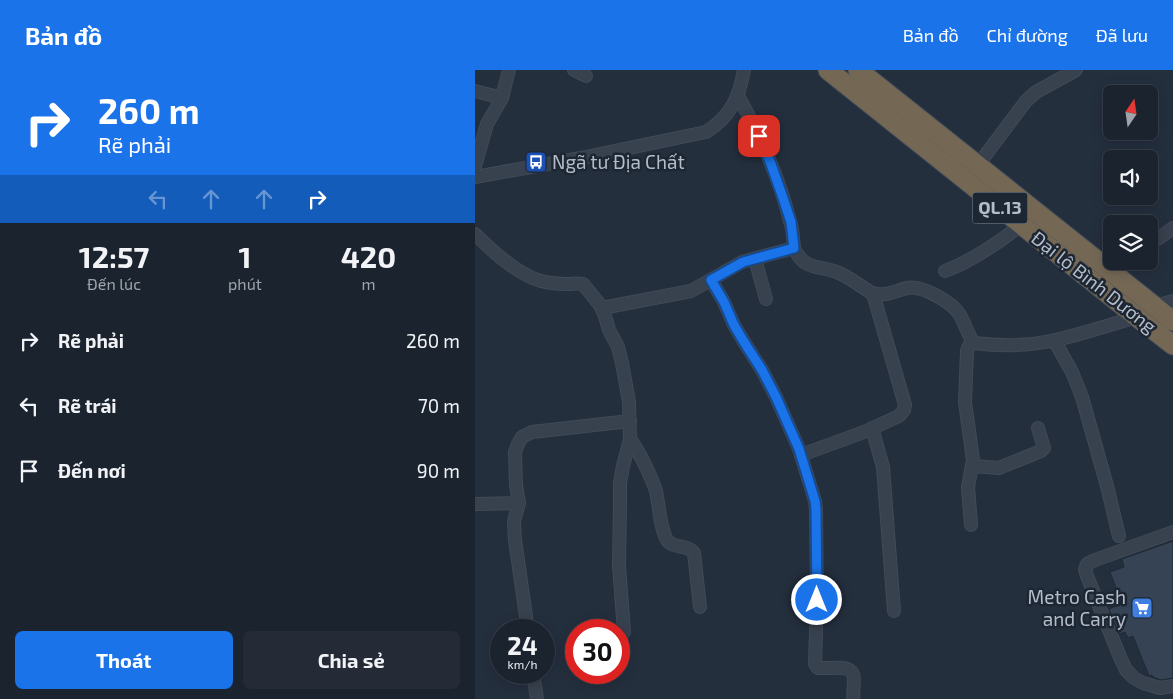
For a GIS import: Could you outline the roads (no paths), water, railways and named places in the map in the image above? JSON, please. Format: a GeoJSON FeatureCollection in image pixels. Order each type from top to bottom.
{"type":"FeatureCollection","features":[{"type":"Feature","properties":{"kind":"highway","name":"Đại lộ Bình Dương"},"geometry":{"type":"LineString","coordinates":[[828,70],[1173,345]]}},
{"type":"Feature","properties":{"kind":"highway","name":"Đại lộ Bình Dương"},"geometry":{"type":"LineString","coordinates":[[858,70],[978,165],[1103,258]]}},
{"type":"Feature","properties":{"kind":"highway","name":"Đại lộ Bình Dương"},"geometry":{"type":"LineString","coordinates":[[1117,270],[1173,321]]}},
{"type":"Feature","properties":{"kind":"street"},"geometry":{"type":"LineString","coordinates":[[475,166],[487,124],[502,98],[509,70]]}},
{"type":"Feature","properties":{"kind":"street"},"geometry":{"type":"LineString","coordinates":[[574,70],[586,76]]}},
{"type":"Feature","properties":{"kind":"street"},"geometry":{"type":"LineString","coordinates":[[475,177],[581,158],[706,132],[714,127],[731,110],[738,96],[744,70]]}},
{"type":"Feature","properties":{"kind":"street"},"geometry":{"type":"LineString","coordinates":[[978,165],[1026,100],[1036,92],[1076,70]]}},
{"type":"Feature","properties":{"kind":"street"},"geometry":{"type":"LineString","coordinates":[[475,91],[502,98]]}},
{"type":"Feature","properties":{"kind":"street"},"geometry":{"type":"LineString","coordinates":[[738,96],[771,164],[791,222],[794,248],[800,259],[812,266],[839,273],[875,294],[885,294],[913,287],[950,303],[961,316],[974,343]]}},
{"type":"Feature","properties":{"kind":"street"},"geometry":{"type":"LineString","coordinates":[[945,271],[971,258],[1021,225]]}},
{"type":"Feature","properties":{"kind":"street"},"geometry":{"type":"LineString","coordinates":[[1158,239],[1173,228]]}},
{"type":"Feature","properties":{"kind":"street"},"geometry":{"type":"LineString","coordinates":[[475,234],[501,258],[533,278],[553,283],[583,284],[602,308],[609,330],[618,347],[629,402],[630,421],[630,439],[620,483],[619,565],[623,619]]}},
{"type":"Feature","properties":{"kind":"street"},"geometry":{"type":"LineString","coordinates":[[602,308],[691,291],[743,262],[794,248]]}},
{"type":"Feature","properties":{"kind":"street"},"geometry":{"type":"LineString","coordinates":[[755,258],[766,299]]}},
{"type":"Feature","properties":{"kind":"street"},"geometry":{"type":"LineString","coordinates":[[711,280],[724,302],[734,325],[762,370],[801,454],[816,509],[817,600],[815,664],[818,668],[825,669],[846,667],[853,674],[853,699]]}},
{"type":"Feature","properties":{"kind":"street"},"geometry":{"type":"LineString","coordinates":[[801,454],[872,428],[899,416],[904,410],[905,405],[875,294]]}},
{"type":"Feature","properties":{"kind":"street"},"geometry":{"type":"LineString","coordinates":[[1155,306],[1173,301]]}},
{"type":"Feature","properties":{"kind":"street"},"geometry":{"type":"LineString","coordinates":[[971,525],[968,486],[973,460],[965,402],[967,350],[969,346],[974,343],[1029,344],[1054,340],[1137,317]]}},
{"type":"Feature","properties":{"kind":"street"},"geometry":{"type":"LineString","coordinates":[[1054,340],[1072,372],[1081,398],[1107,486],[1119,536]]}},
{"type":"Feature","properties":{"kind":"street"},"geometry":{"type":"LineString","coordinates":[[526,619],[514,521],[519,503],[516,485],[515,452],[518,444],[523,437],[532,432],[630,421]]}},
{"type":"Feature","properties":{"kind":"street"},"geometry":{"type":"LineString","coordinates":[[872,428],[883,467],[894,611]]}},
{"type":"Feature","properties":{"kind":"street"},"geometry":{"type":"LineString","coordinates":[[972,466],[999,468],[1041,451],[1044,448],[1038,428]]}},
{"type":"Feature","properties":{"kind":"street"},"geometry":{"type":"LineString","coordinates":[[630,439],[641,458],[655,490],[667,541],[671,544],[691,549],[694,553],[700,607]]}},
{"type":"Feature","properties":{"kind":"street"},"geometry":{"type":"LineString","coordinates":[[475,504],[519,503]]}},
{"type":"Feature","properties":{"kind":"street"},"geometry":{"type":"LineString","coordinates":[[1173,532],[1095,560],[1087,564],[1085,569],[1127,670],[1134,678],[1143,683],[1160,688],[1173,686]]}},
{"type":"Feature","properties":{"kind":"street"},"geometry":{"type":"LineString","coordinates":[[535,684],[537,699]]}},
{"type":"Feature","properties":{"kind":"place","name":"Ngã tư Địa Chất"},"geometry":{"type":"Point","coordinates":[536,162]}},
{"type":"Feature","properties":{"kind":"place","name":"Metro Cash and Carry"},"geometry":{"type":"Point","coordinates":[1142,608]}}]}
